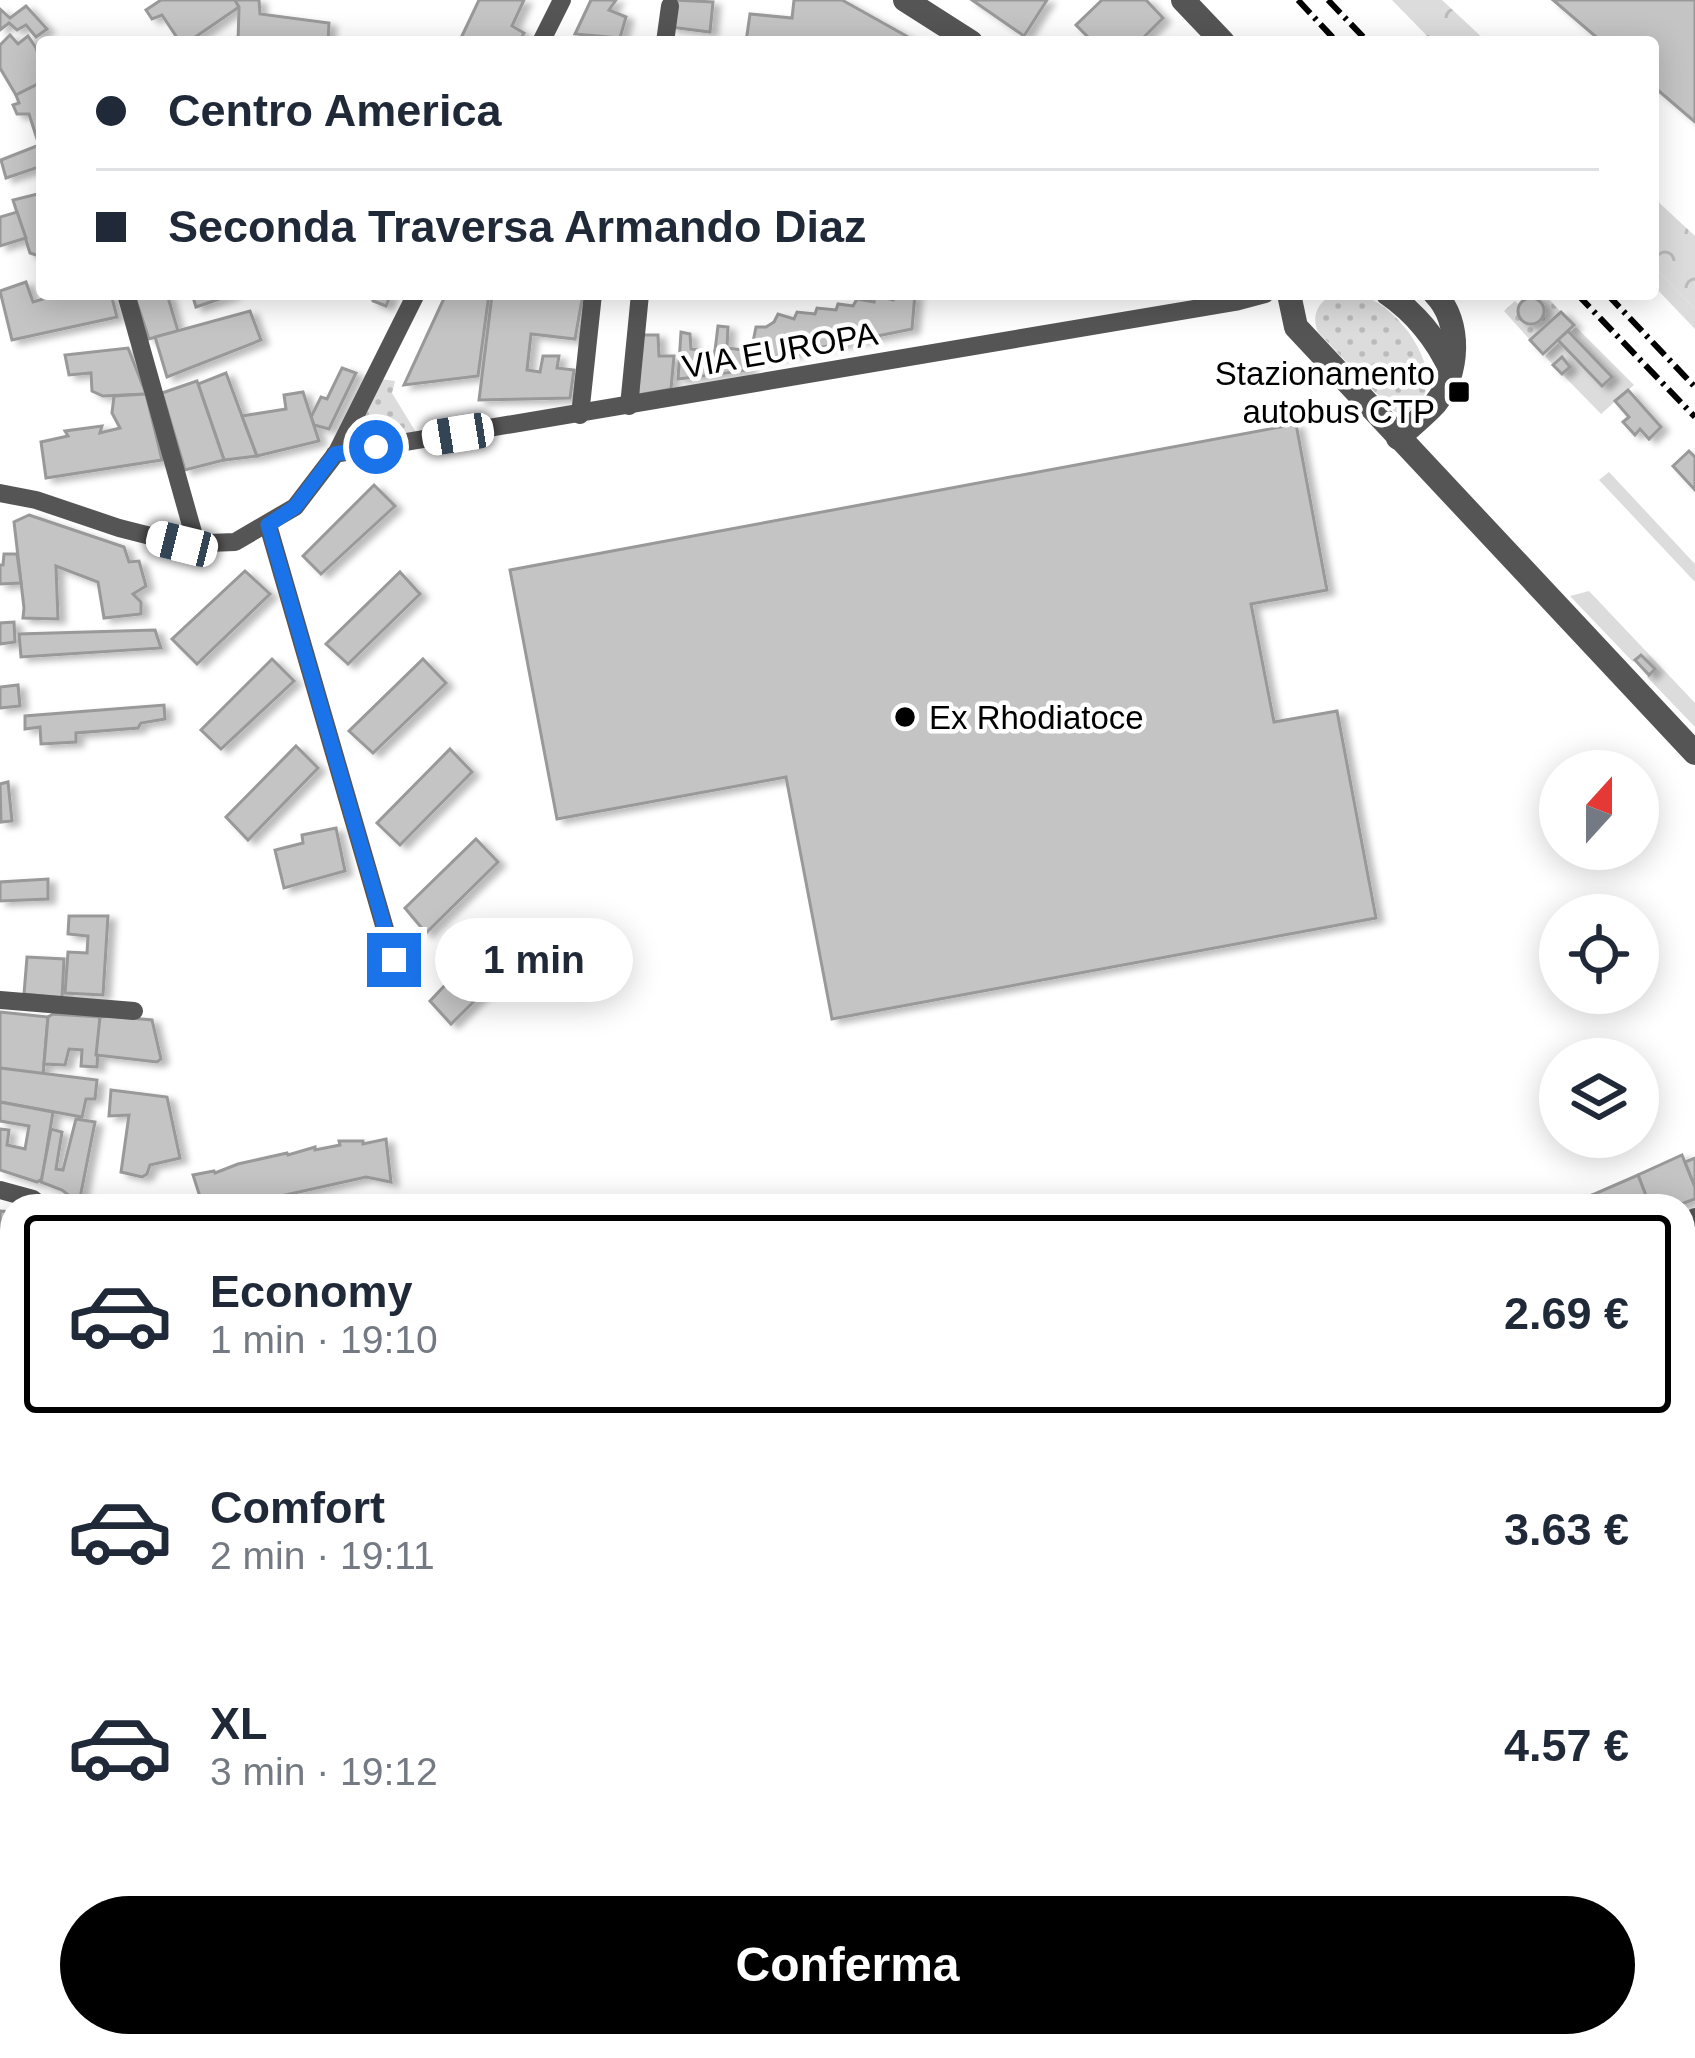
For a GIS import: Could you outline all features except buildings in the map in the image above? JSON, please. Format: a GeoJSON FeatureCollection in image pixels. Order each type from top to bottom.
{"type":"FeatureCollection","features":[{"type":"Feature","properties":{"kind":"street"},"geometry":{"type":"LineString","coordinates":[[544,36],[562,0]]}},
{"type":"Feature","properties":{"kind":"street"},"geometry":{"type":"LineString","coordinates":[[904,0],[961,36]]}},
{"type":"Feature","properties":{"kind":"street"},"geometry":{"type":"LineString","coordinates":[[1183,0],[1217,36]]}},
{"type":"Feature","properties":{"kind":"street"},"geometry":{"type":"LineString","coordinates":[[666,36],[670,6]]}},
{"type":"Feature","properties":{"kind":"street"},"geometry":{"type":"LineString","coordinates":[[128,300],[196,543]]}},
{"type":"Feature","properties":{"kind":"street"},"geometry":{"type":"LineString","coordinates":[[0,493],[182,544],[235,542],[295,507],[336,453],[413,300]]}},
{"type":"Feature","properties":{"kind":"street"},"geometry":{"type":"LineString","coordinates":[[580,415],[592,300]]}},
{"type":"Feature","properties":{"kind":"street"},"geometry":{"type":"LineString","coordinates":[[629,406],[639,300]]}},
{"type":"Feature","properties":{"kind":"street","name":"VIA EUROPA"},"geometry":{"type":"LineString","coordinates":[[336,453],[1242,300]]}},
{"type":"Feature","properties":{"kind":"street"},"geometry":{"type":"LineString","coordinates":[[1396,300],[1427,332],[1451,371]]}},
{"type":"Feature","properties":{"kind":"street"},"geometry":{"type":"LineString","coordinates":[[1399,438],[1434,404],[1451,371],[1453,325],[1440,300]]}},
{"type":"Feature","properties":{"kind":"street","name":"VIA EUROPA"},"geometry":{"type":"LineString","coordinates":[[1235,302],[1290,303]]}},
{"type":"Feature","properties":{"kind":"street"},"geometry":{"type":"LineString","coordinates":[[1290,303],[1295,327],[1695,753]]}},
{"type":"Feature","properties":{"kind":"street"},"geometry":{"type":"LineString","coordinates":[[268,525],[394,960]]}},
{"type":"Feature","properties":{"kind":"street"},"geometry":{"type":"LineString","coordinates":[[0,1000],[134,1011]]}},
{"type":"Feature","properties":{"kind":"green space"},"geometry":{"type":"Polygon","coordinates":[[[1392,0],[1442,0],[1481,36],[1427,36],[1392,0]]]}},
{"type":"Feature","properties":{"kind":"green space"},"geometry":{"type":"Polygon","coordinates":[[[1659,203],[1695,236],[1695,309],[1659,272],[1659,203]]]}},
{"type":"Feature","properties":{"kind":"green space"},"geometry":{"type":"Polygon","coordinates":[[[1659,272],[1695,309],[1695,329],[1659,291],[1659,272]]]}},
{"type":"Feature","properties":{"kind":"green space"},"geometry":{"type":"Polygon","coordinates":[[[1371,300],[1395,316],[1420,351],[1426,370],[1427,388],[1419,404],[1402,415],[1392,410],[1318,332],[1315,320],[1324,301],[1371,300]]]}},
{"type":"Feature","properties":{"kind":"green space"},"geometry":{"type":"Polygon","coordinates":[[[1524,300],[1550,300],[1561,312],[1530,340],[1504,311],[1515,301],[1519,305],[1524,300]]]}},
{"type":"Feature","properties":{"kind":"green space"},"geometry":{"type":"Polygon","coordinates":[[[1576,327],[1634,385],[1601,414],[1562,374],[1570,367],[1562,358],[1553,365],[1545,356],[1576,327]]]}},
{"type":"Feature","properties":{"kind":"green space"},"geometry":{"type":"Polygon","coordinates":[[[380,379],[395,381],[392,393],[417,434],[356,445],[352,439],[380,379]]]}},
{"type":"Feature","properties":{"kind":"green space"},"geometry":{"type":"Polygon","coordinates":[[[1609,472],[1695,564],[1695,582],[1599,480],[1609,472]]]}},
{"type":"Feature","properties":{"kind":"green space"},"geometry":{"type":"Polygon","coordinates":[[[1589,591],[1695,703],[1695,727],[1647,677],[1654,669],[1642,655],[1633,662],[1570,596],[1589,591]]]}},
{"type":"Feature","properties":{"kind":"railway"},"geometry":{"type":"LineString","coordinates":[[1298,0],[1331,36]]}},
{"type":"Feature","properties":{"kind":"railway"},"geometry":{"type":"LineString","coordinates":[[1328,0],[1362,36]]}},
{"type":"Feature","properties":{"kind":"railway"},"geometry":{"type":"LineString","coordinates":[[1583,300],[1695,417]]}},
{"type":"Feature","properties":{"kind":"railway"},"geometry":{"type":"LineString","coordinates":[[1613,300],[1695,387]]}},
{"type":"Feature","properties":{"kind":"place","name":"Stazionamento autobus CTP"},"geometry":{"type":"Point","coordinates":[1459,392]}},
{"type":"Feature","properties":{"kind":"place","name":"Ex Rhodiatoce"},"geometry":{"type":"Point","coordinates":[905,717]}},
{"type":"Feature","properties":{"kind":"route"},"geometry":{"type":"LineString","coordinates":[[376,447],[335,454],[295,507],[268,525],[394,960]]}}]}
